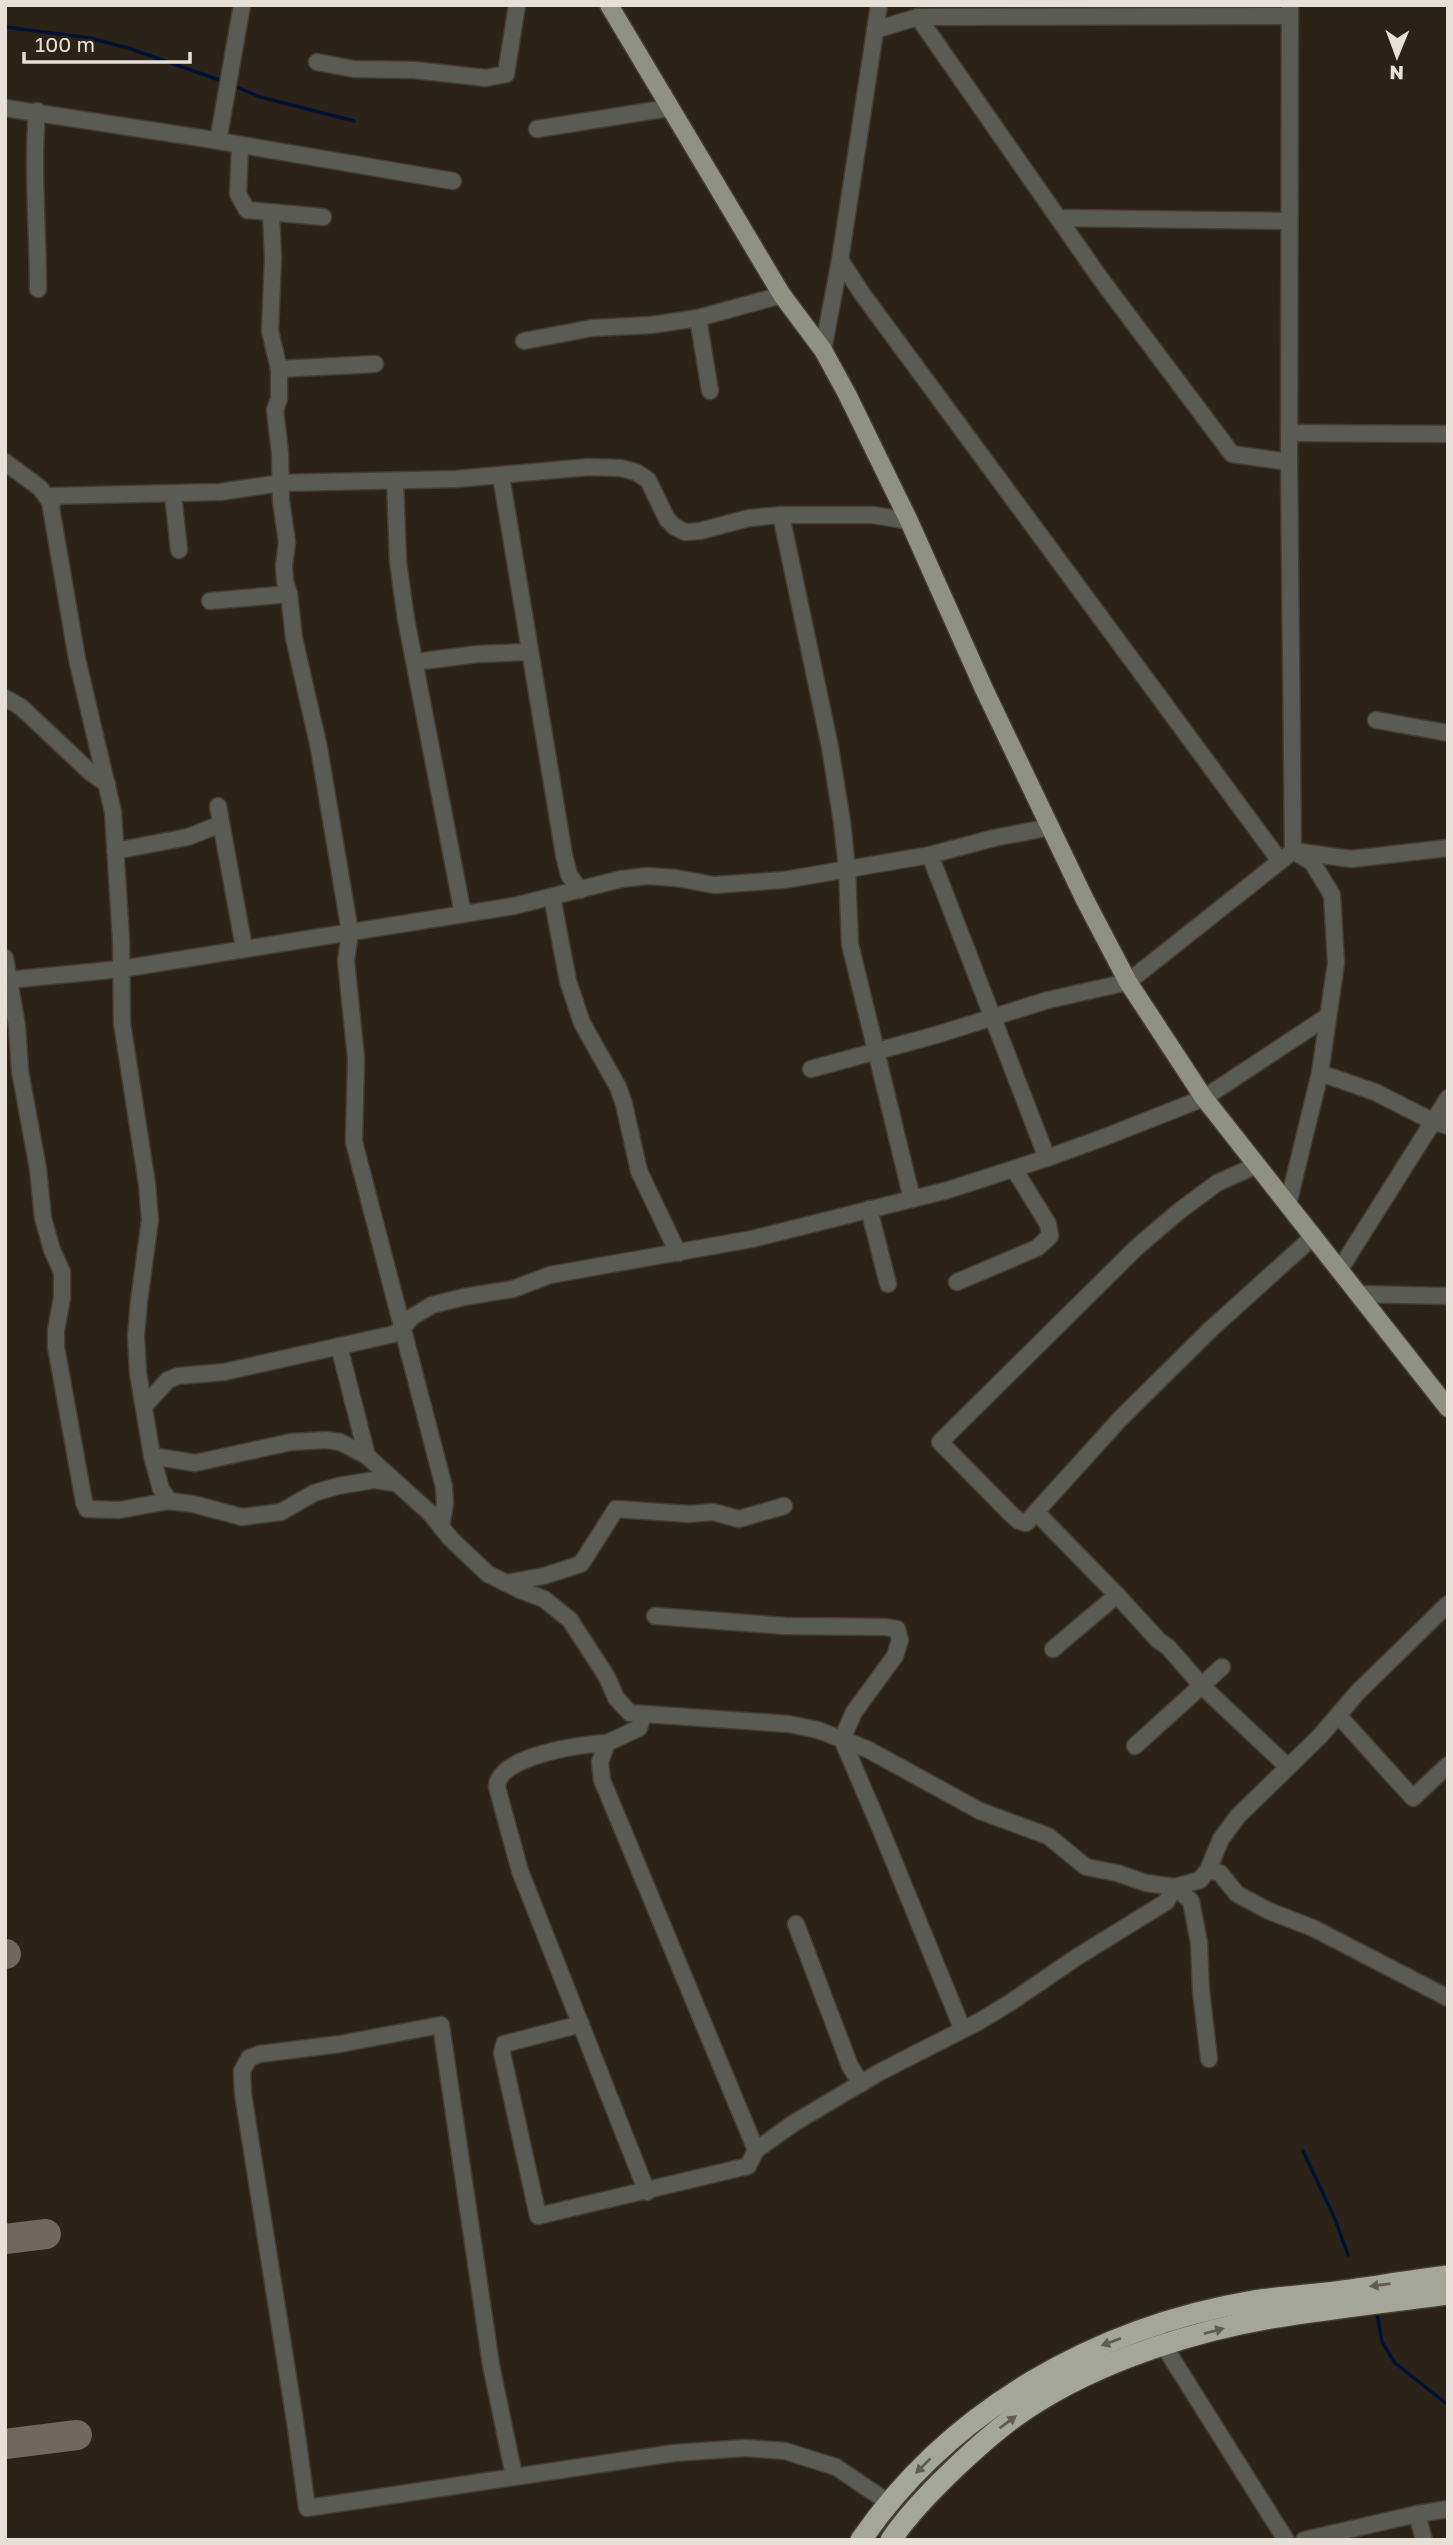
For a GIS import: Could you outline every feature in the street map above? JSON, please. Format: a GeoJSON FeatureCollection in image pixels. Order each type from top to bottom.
{"type":"FeatureCollection","features":[{"type":"Feature","properties":{"kind":"highway"},"geometry":{"type":"LineString","coordinates":[[861,2540],[888,2503],[965,2426],[1010,2393],[1101,2345],[1199,2312],[1253,2301],[1448,2276]]}},
{"type":"Feature","properties":{"kind":"highway"},"geometry":{"type":"LineString","coordinates":[[891,2540],[939,2484],[980,2443],[1023,2411],[1064,2387],[1164,2345],[1220,2329],[1289,2315],[1448,2294]]}},
{"type":"Feature","properties":{"kind":"main road"},"geometry":{"type":"LineString","coordinates":[[609,5],[782,295],[823,350],[909,521],[984,689],[1085,900],[1128,982],[1204,1098],[1448,1408]]}},
{"type":"Feature","properties":{"kind":"street"},"geometry":{"type":"LineString","coordinates":[[218,141],[242,5]]}},
{"type":"Feature","properties":{"kind":"street"},"geometry":{"type":"LineString","coordinates":[[317,61],[354,69],[414,70],[486,78],[506,74],[517,5]]}},
{"type":"Feature","properties":{"kind":"street"},"geometry":{"type":"LineString","coordinates":[[823,350],[841,260],[879,5]]}},
{"type":"Feature","properties":{"kind":"street"},"geometry":{"type":"LineString","coordinates":[[876,30],[918,17],[1290,10],[1287,856]]}},
{"type":"Feature","properties":{"kind":"street"},"geometry":{"type":"LineString","coordinates":[[918,17],[1059,218],[1232,454],[1289,462]]}},
{"type":"Feature","properties":{"kind":"street"},"geometry":{"type":"LineString","coordinates":[[5,108],[37,111],[48,115],[453,180]]}},
{"type":"Feature","properties":{"kind":"street"},"geometry":{"type":"LineString","coordinates":[[537,129],[669,108]]}},
{"type":"Feature","properties":{"kind":"street"},"geometry":{"type":"LineString","coordinates":[[37,111],[34,179],[38,218],[38,289]]}},
{"type":"Feature","properties":{"kind":"street"},"geometry":{"type":"LineString","coordinates":[[240,146],[238,194],[247,210],[323,217]]}},
{"type":"Feature","properties":{"kind":"street"},"geometry":{"type":"LineString","coordinates":[[271,213],[271,331],[279,369],[279,399],[275,410],[281,500],[287,542],[285,582],[294,638],[319,748],[349,932],[346,961],[356,1058],[354,1142],[444,1487],[445,1503],[441,1527]]}},
{"type":"Feature","properties":{"kind":"street"},"geometry":{"type":"LineString","coordinates":[[1059,218],[1289,221]]}},
{"type":"Feature","properties":{"kind":"street"},"geometry":{"type":"LineString","coordinates":[[841,260],[872,306],[1287,856],[1312,862],[1332,895],[1336,962],[1320,1073],[1288,1204]]}},
{"type":"Feature","properties":{"kind":"street"},"geometry":{"type":"LineString","coordinates":[[524,341],[592,328],[628,327],[698,318],[782,295]]}},
{"type":"Feature","properties":{"kind":"street"},"geometry":{"type":"LineString","coordinates":[[698,318],[710,391]]}},
{"type":"Feature","properties":{"kind":"street"},"geometry":{"type":"LineString","coordinates":[[279,369],[375,365]]}},
{"type":"Feature","properties":{"kind":"street"},"geometry":{"type":"LineString","coordinates":[[1289,433],[1448,434]]}},
{"type":"Feature","properties":{"kind":"street"},"geometry":{"type":"LineString","coordinates":[[5,461],[40,488],[52,503]]}},
{"type":"Feature","properties":{"kind":"street"},"geometry":{"type":"LineString","coordinates":[[169,1501],[161,1489],[152,1456],[138,1373],[136,1336],[150,1220],[122,1023],[113,811],[77,659],[49,496],[220,492],[281,483],[501,476],[589,467],[620,468],[636,472],[648,480],[667,519],[685,532],[700,531],[749,518],[781,515],[873,515],[909,521]]}},
{"type":"Feature","properties":{"kind":"street"},"geometry":{"type":"LineString","coordinates":[[501,476],[564,855],[569,875],[580,890]]}},
{"type":"Feature","properties":{"kind":"street"},"geometry":{"type":"LineString","coordinates":[[395,481],[398,562],[463,914]]}},
{"type":"Feature","properties":{"kind":"street"},"geometry":{"type":"LineString","coordinates":[[173,494],[179,550]]}},
{"type":"Feature","properties":{"kind":"street"},"geometry":{"type":"LineString","coordinates":[[781,515],[830,747],[847,869],[850,944],[912,1199]]}},
{"type":"Feature","properties":{"kind":"street"},"geometry":{"type":"LineString","coordinates":[[210,601],[289,594]]}},
{"type":"Feature","properties":{"kind":"street"},"geometry":{"type":"LineString","coordinates":[[415,662],[478,654],[530,652]]}},
{"type":"Feature","properties":{"kind":"street"},"geometry":{"type":"LineString","coordinates":[[5,698],[21,707],[107,785]]}},
{"type":"Feature","properties":{"kind":"street"},"geometry":{"type":"LineString","coordinates":[[1376,720],[1448,733]]}},
{"type":"Feature","properties":{"kind":"street"},"geometry":{"type":"LineString","coordinates":[[218,806],[244,948]]}},
{"type":"Feature","properties":{"kind":"street"},"geometry":{"type":"LineString","coordinates":[[115,850],[188,837],[221,824]]}},
{"type":"Feature","properties":{"kind":"street"},"geometry":{"type":"LineString","coordinates":[[8,980],[121,969],[514,906],[621,879],[648,876],[714,885],[784,880],[930,855],[994,838],[1051,827]]}},
{"type":"Feature","properties":{"kind":"street"},"geometry":{"type":"LineString","coordinates":[[811,1069],[1048,1000],[1128,982],[1287,856],[1351,859],[1448,848]]}},
{"type":"Feature","properties":{"kind":"street"},"geometry":{"type":"LineString","coordinates":[[930,855],[1047,1158]]}},
{"type":"Feature","properties":{"kind":"street"},"geometry":{"type":"LineString","coordinates":[[552,897],[568,982],[582,1023],[618,1087],[639,1171],[678,1253]]}},
{"type":"Feature","properties":{"kind":"street"},"geometry":{"type":"LineString","coordinates":[[5,958],[17,1026],[20,1070],[38,1169],[43,1219],[62,1272],[56,1347],[87,1509],[118,1510],[169,1501],[242,1517],[281,1512],[314,1493],[338,1486],[374,1480],[396,1483]]}},
{"type":"Feature","properties":{"kind":"street"},"geometry":{"type":"LineString","coordinates":[[144,1406],[168,1380],[178,1376],[224,1372],[394,1334],[412,1317],[432,1305],[513,1289],[550,1275],[752,1238],[912,1199],[1047,1158],[1204,1098],[1328,1016]]}},
{"type":"Feature","properties":{"kind":"street"},"geometry":{"type":"LineString","coordinates":[[1320,1073],[1375,1092],[1440,1124]]}},
{"type":"Feature","properties":{"kind":"street"},"geometry":{"type":"LineString","coordinates":[[1340,1269],[1440,1124],[1448,1098]]}},
{"type":"Feature","properties":{"kind":"street"},"geometry":{"type":"LineString","coordinates":[[1257,1165],[1217,1184],[1153,1234],[1091,1291],[1001,1384],[940,1442],[1019,1521],[1026,1523],[1129,1410],[1212,1328],[1314,1236]]}},
{"type":"Feature","properties":{"kind":"street"},"geometry":{"type":"LineString","coordinates":[[957,1282],[1037,1248],[1050,1236],[1048,1223],[1014,1168]]}},
{"type":"Feature","properties":{"kind":"street"},"geometry":{"type":"LineString","coordinates":[[869,1209],[888,1284]]}},
{"type":"Feature","properties":{"kind":"street"},"geometry":{"type":"LineString","coordinates":[[1358,1294],[1448,1296]]}},
{"type":"Feature","properties":{"kind":"street"},"geometry":{"type":"LineString","coordinates":[[339,1346],[367,1456]]}},
{"type":"Feature","properties":{"kind":"street"},"geometry":{"type":"LineString","coordinates":[[152,1456],[195,1463],[291,1442],[341,1442],[367,1456],[430,1513],[451,1539],[488,1574],[544,1599],[570,1620],[607,1677],[623,1709],[629,1713],[789,1724],[818,1730],[867,1749],[980,1811],[1048,1836],[1086,1867],[1117,1872],[1146,1883],[1175,1887],[1200,1880],[1208,1870],[1221,1839],[1238,1816],[1448,1604]]}},
{"type":"Feature","properties":{"kind":"street"},"geometry":{"type":"LineString","coordinates":[[506,1583],[544,1576],[581,1564],[616,1509],[689,1514],[713,1512],[739,1519],[784,1506]]}},
{"type":"Feature","properties":{"kind":"street"},"geometry":{"type":"LineString","coordinates":[[1037,1513],[1158,1640],[1168,1647],[1202,1686],[1288,1767]]}},
{"type":"Feature","properties":{"kind":"street"},"geometry":{"type":"LineString","coordinates":[[1053,1649],[1118,1595]]}},
{"type":"Feature","properties":{"kind":"street"},"geometry":{"type":"LineString","coordinates":[[655,1616],[785,1626],[897,1629],[900,1640],[895,1656],[854,1712],[842,1739],[962,2028]]}},
{"type":"Feature","properties":{"kind":"street"},"geometry":{"type":"LineString","coordinates":[[1135,1746],[1222,1667]]}},
{"type":"Feature","properties":{"kind":"street"},"geometry":{"type":"LineString","coordinates":[[643,1715],[639,1728],[607,1743],[582,1744],[531,1757],[501,1773],[497,1780],[499,1801],[520,1871],[647,2192]]}},
{"type":"Feature","properties":{"kind":"street"},"geometry":{"type":"LineString","coordinates":[[1338,1715],[1413,1798],[1448,1765]]}},
{"type":"Feature","properties":{"kind":"street"},"geometry":{"type":"LineString","coordinates":[[607,1743],[600,1762],[602,1780],[756,2150]]}},
{"type":"Feature","properties":{"kind":"street"},"geometry":{"type":"LineString","coordinates":[[1208,1870],[1220,1873],[1237,1894],[1269,1911],[1313,1928],[1448,1998]]}},
{"type":"Feature","properties":{"kind":"street"},"geometry":{"type":"LineString","coordinates":[[581,2024],[504,2044],[502,2053],[538,2216],[748,2166],[756,2150],[794,2123],[878,2073],[980,2021],[1011,2002],[1076,1957],[1166,1902],[1175,1887]]}},
{"type":"Feature","properties":{"kind":"street"},"geometry":{"type":"LineString","coordinates":[[1175,1887],[1191,1901],[1199,1943],[1201,1991],[1209,2059]]}},
{"type":"Feature","properties":{"kind":"street"},"geometry":{"type":"LineString","coordinates":[[796,1924],[850,2066],[861,2084]]}},
{"type":"Feature","properties":{"kind":"street"},"geometry":{"type":"LineString","coordinates":[[514,2476],[491,2365],[441,2025],[249,2058],[242,2071],[243,2094],[307,2508],[674,2453],[746,2448],[785,2451],[836,2467],[888,2503]]}},
{"type":"Feature","properties":{"kind":"street"},"geometry":{"type":"LineString","coordinates":[[1152,2327],[1286,2540]]}},
{"type":"Feature","properties":{"kind":"street"},"geometry":{"type":"LineString","coordinates":[[1304,2540],[1448,2509]]}},
{"type":"Feature","properties":{"kind":"street"},"geometry":{"type":"LineString","coordinates":[[1417,2514],[1424,2540]]}},
{"type":"Feature","properties":{"kind":"waterway"},"geometry":{"type":"LineString","coordinates":[[5,27],[90,38],[128,48],[225,82]]}},
{"type":"Feature","properties":{"kind":"waterway"},"geometry":{"type":"LineString","coordinates":[[232,85],[260,97],[354,121]]}},
{"type":"Feature","properties":{"kind":"waterway"},"geometry":{"type":"LineString","coordinates":[[1303,2151],[1335,2219],[1348,2255]]}},
{"type":"Feature","properties":{"kind":"waterway"},"geometry":{"type":"LineString","coordinates":[[1377,2314],[1382,2342],[1395,2363],[1448,2405]]}},
{"type":"Feature","properties":{"kind":"taxiway"},"geometry":{"type":"LineString","coordinates":[[5,2239],[46,2234]]}},
{"type":"Feature","properties":{"kind":"taxiway"},"geometry":{"type":"LineString","coordinates":[[5,2444],[77,2435]]}}]}
